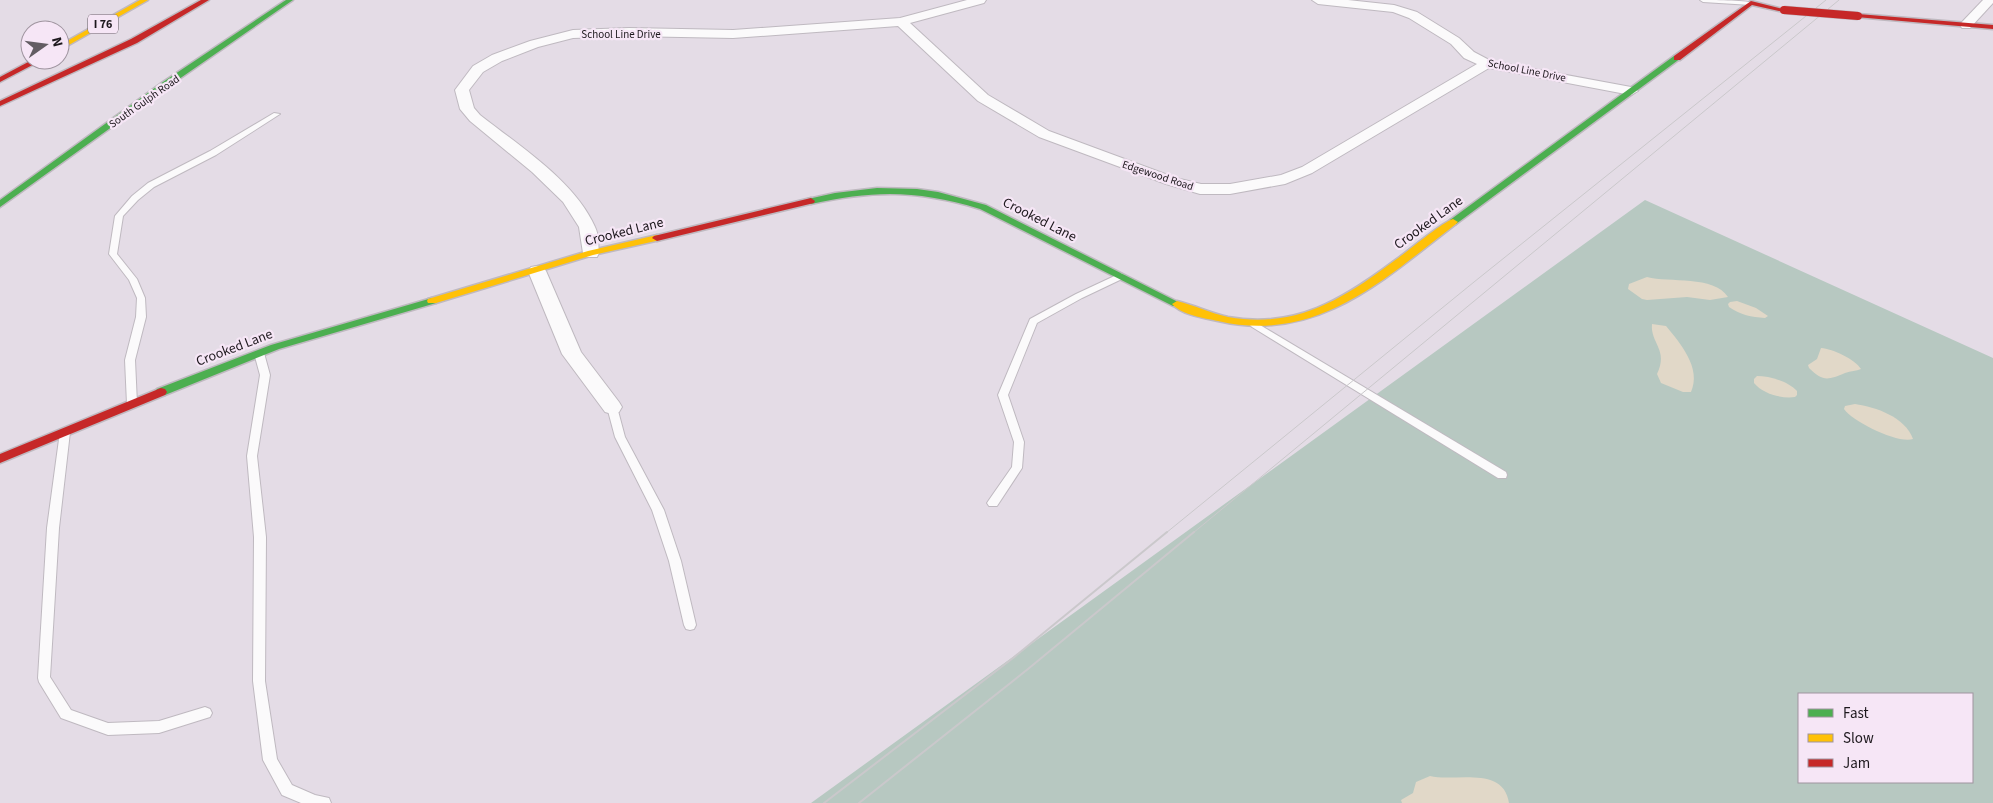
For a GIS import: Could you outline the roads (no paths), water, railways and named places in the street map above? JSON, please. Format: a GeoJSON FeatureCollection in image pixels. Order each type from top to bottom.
{"type":"FeatureCollection","features":[{"type":"Feature","properties":{"kind":"main road","name":"I 76"},"geometry":{"type":"LineString","coordinates":[[70,42],[145,0]]}},
{"type":"Feature","properties":{"kind":"main road"},"geometry":{"type":"LineString","coordinates":[[0,104],[134,41],[206,0]]}},
{"type":"Feature","properties":{"kind":"main road","name":"South Gulph Road"},"geometry":{"type":"LineString","coordinates":[[0,204],[166,84],[290,0]]}},
{"type":"Feature","properties":{"kind":"main road"},"geometry":{"type":"LineString","coordinates":[[1751,1],[1784,10],[1993,27]]}},
{"type":"Feature","properties":{"kind":"main road","name":"Crooked Lane"},"geometry":{"type":"LineString","coordinates":[[0,459],[259,353],[591,254],[833,196],[866,191],[899,189],[926,192],[982,207],[1189,310],[1220,320],[1254,325],[1286,323],[1316,316],[1340,305],[1751,1]]}},
{"type":"Feature","properties":{"kind":"main road"},"geometry":{"type":"LineString","coordinates":[[0,80],[20,69]]}},
{"type":"Feature","properties":{"kind":"street","name":"School Line Drive"},"geometry":{"type":"LineString","coordinates":[[591,254],[588,227],[576,206],[562,190],[475,118],[467,108],[462,90],[469,78],[478,69],[496,58],[534,44],[593,32],[733,34],[901,22],[980,0]]}},
{"type":"Feature","properties":{"kind":"street","name":"School Line Drive"},"geometry":{"type":"LineString","coordinates":[[1318,0],[1394,9],[1413,15],[1455,41],[1469,55],[1487,64],[1631,90]]}},
{"type":"Feature","properties":{"kind":"street"},"geometry":{"type":"LineString","coordinates":[[1966,25],[1989,0]]}},
{"type":"Feature","properties":{"kind":"street","name":"Edgewood Road"},"geometry":{"type":"LineString","coordinates":[[901,22],[984,98],[1044,134],[1171,181],[1200,189],[1230,189],[1255,186],[1307,170],[1487,64]]}},
{"type":"Feature","properties":{"kind":"street"},"geometry":{"type":"LineString","coordinates":[[537,271],[572,354],[612,407]]}},
{"type":"Feature","properties":{"kind":"lane"},"geometry":{"type":"LineString","coordinates":[[1703,0],[1725,3],[1751,1]]}},
{"type":"Feature","properties":{"kind":"lane"},"geometry":{"type":"LineString","coordinates":[[132,404],[130,360],[142,317],[141,298],[133,279],[113,254],[119,216],[135,198],[151,185],[220,149],[276,114]]}},
{"type":"Feature","properties":{"kind":"lane"},"geometry":{"type":"LineString","coordinates":[[993,503],[1017,468],[1019,442],[1002,395],[1033,321],[1121,276]]}},
{"type":"Feature","properties":{"kind":"lane"},"geometry":{"type":"LineString","coordinates":[[1254,325],[1502,475]]}},
{"type":"Feature","properties":{"kind":"lane"},"geometry":{"type":"LineString","coordinates":[[259,353],[265,375],[252,456],[260,537],[259,681],[270,760],[287,790],[314,802],[324,803]]}},
{"type":"Feature","properties":{"kind":"lane"},"geometry":{"type":"LineString","coordinates":[[612,407],[620,437],[658,510],[675,560],[690,625]]}},
{"type":"Feature","properties":{"kind":"lane"},"geometry":{"type":"LineString","coordinates":[[65,432],[53,528],[44,678],[66,714],[108,729],[159,727],[205,712]]}},
{"type":"Feature","properties":{"kind":"tram line"},"geometry":{"type":"LineString","coordinates":[[1166,533],[1474,282],[1826,0]]}},
{"type":"Feature","properties":{"kind":"tram line"},"geometry":{"type":"LineString","coordinates":[[1193,533],[1839,0]]}},
{"type":"Feature","properties":{"kind":"tram line"},"geometry":{"type":"LineString","coordinates":[[824,803],[1013,658],[1167,532]]}},
{"type":"Feature","properties":{"kind":"tram line"},"geometry":{"type":"LineString","coordinates":[[859,803],[1028,669],[1194,532]]}}]}
